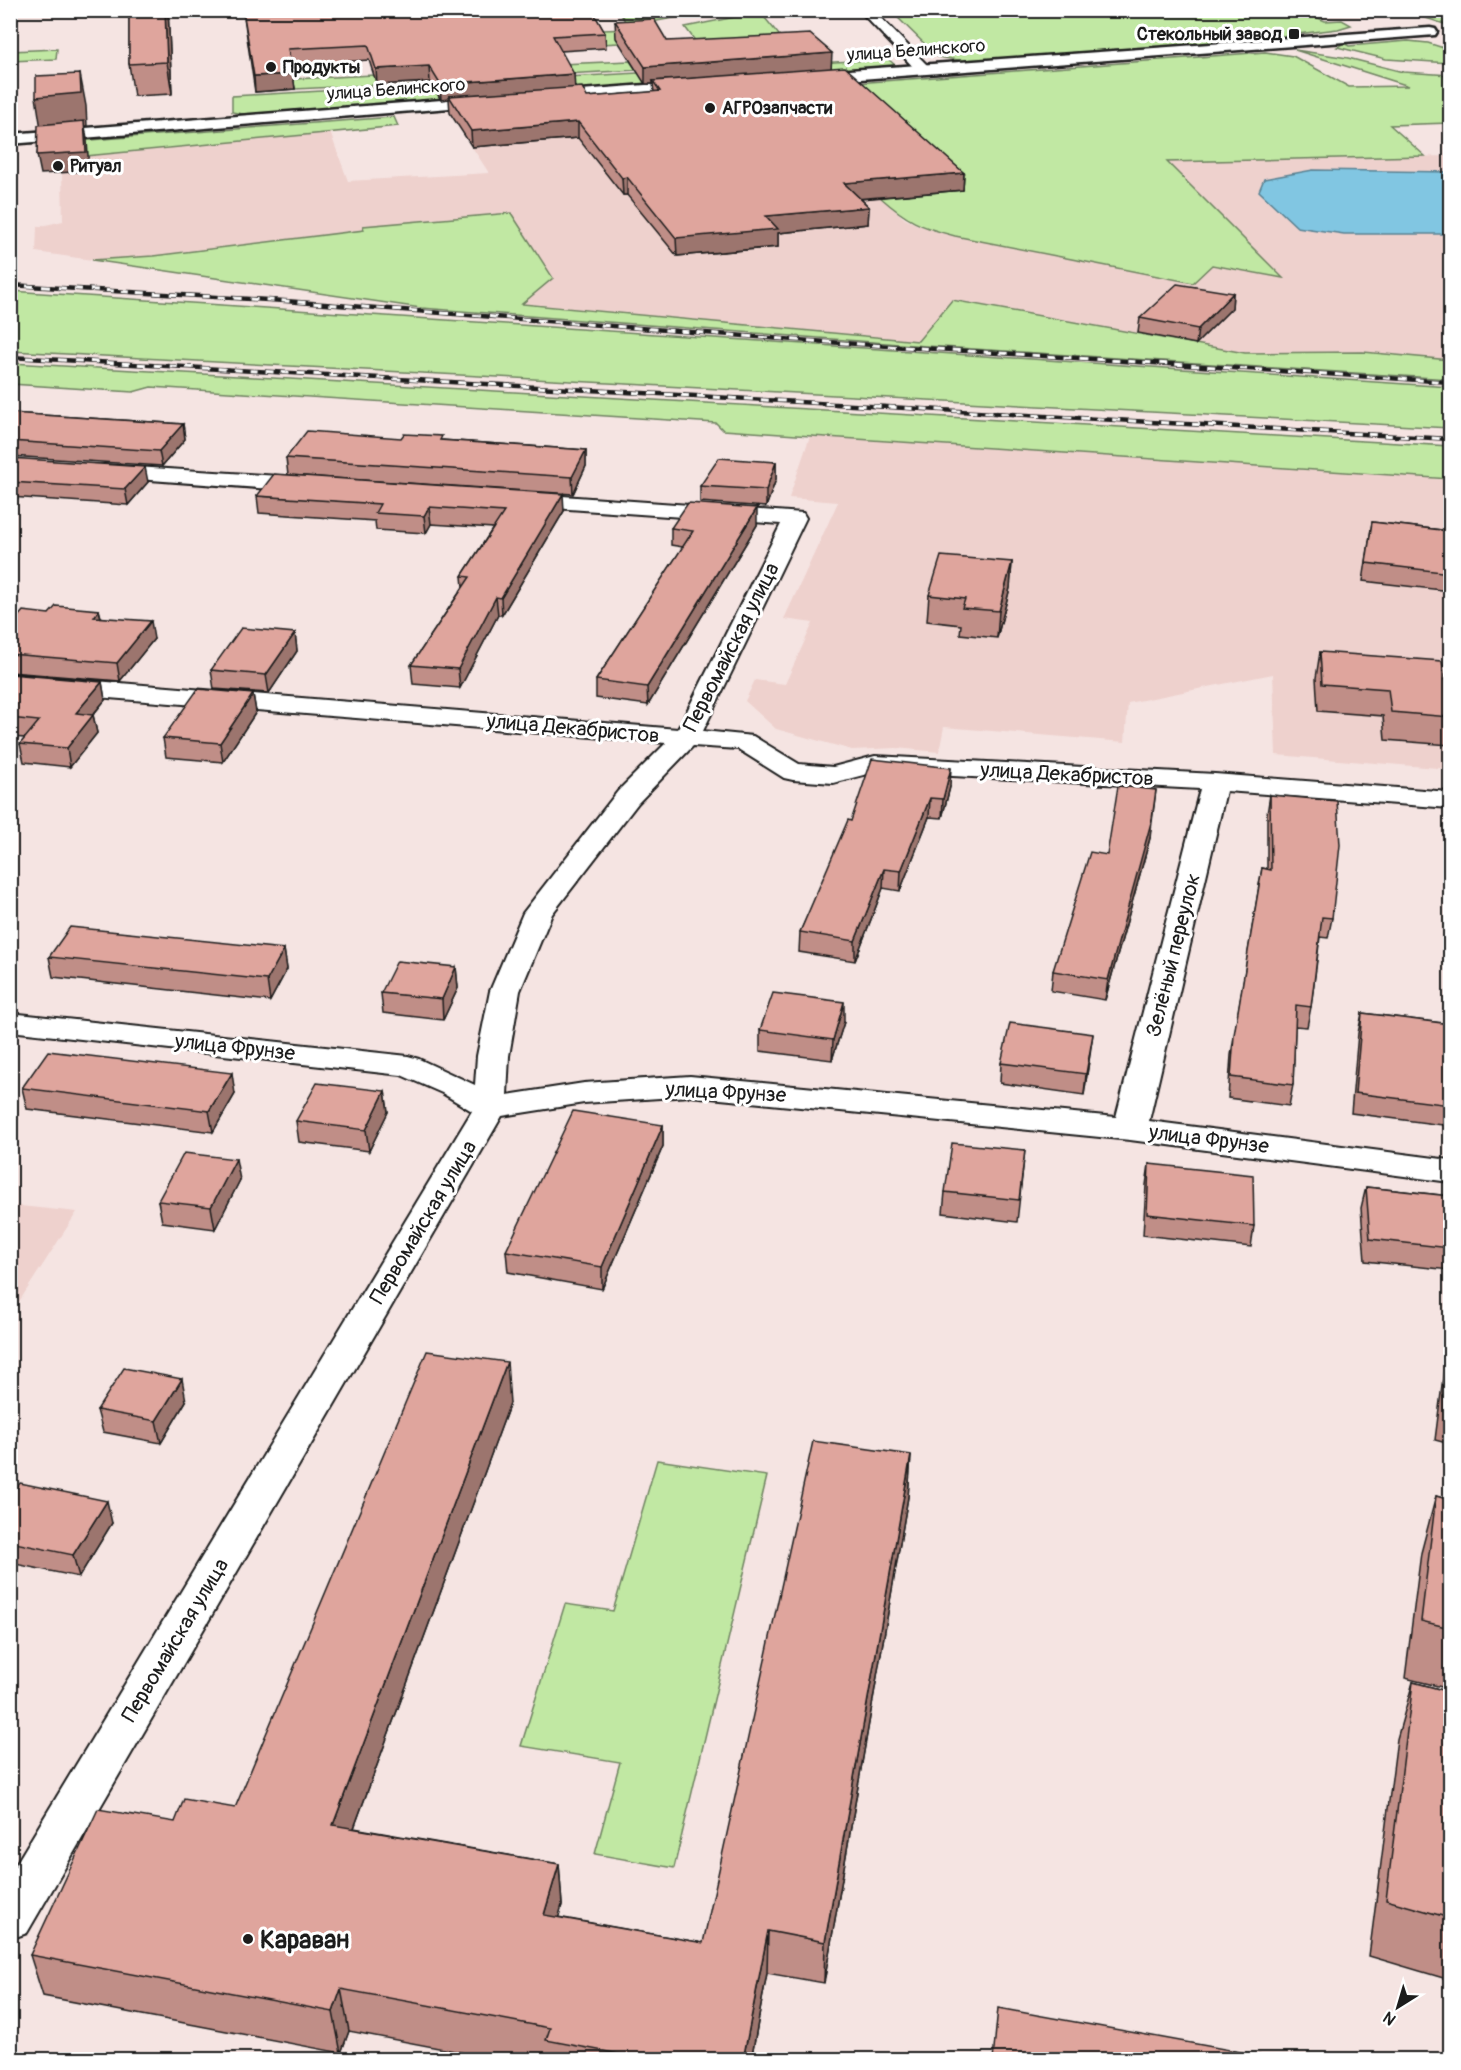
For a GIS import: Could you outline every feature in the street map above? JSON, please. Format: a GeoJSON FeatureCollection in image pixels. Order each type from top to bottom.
{"type":"FeatureCollection","features":[{"type":"Feature","properties":{"kind":"street"},"geometry":{"type":"LineString","coordinates":[[865,10],[923,69]]}},
{"type":"Feature","properties":{"kind":"street","name":"улица Белинского"},"geometry":{"type":"LineString","coordinates":[[794,79],[1435,34],[1400,20]]}},
{"type":"Feature","properties":{"kind":"street","name":"улица Белинского"},"geometry":{"type":"LineString","coordinates":[[10,139],[712,85]]}},
{"type":"Feature","properties":{"kind":"street"},"geometry":{"type":"LineString","coordinates":[[82,469],[332,487]]}},
{"type":"Feature","properties":{"kind":"street","name":"Первомайская улица"},"geometry":{"type":"LineString","coordinates":[[10,1918],[490,1108],[493,1056],[505,991],[538,913],[628,797],[687,737],[795,518],[499,498]]}},
{"type":"Feature","properties":{"kind":"street","name":"улица Декабристов"},"geometry":{"type":"LineString","coordinates":[[10,682],[744,742],[793,772],[833,775],[875,764],[1215,782],[1450,800]]}},
{"type":"Feature","properties":{"kind":"street","name":"Зелёный переулок"},"geometry":{"type":"LineString","coordinates":[[1130,1129],[1215,782]]}},
{"type":"Feature","properties":{"kind":"street","name":"улица Фрунзе"},"geometry":{"type":"LineString","coordinates":[[10,1022],[408,1066],[453,1086],[490,1108],[584,1093],[690,1086],[1130,1129],[1450,1171]]}},
{"type":"Feature","properties":{"kind":"shaded area"},"geometry":{"type":"Polygon","coordinates":[[[330,132],[348,181],[489,173],[472,147],[651,132],[963,190],[880,197],[905,219],[955,236],[1212,265],[1281,278],[1166,162],[1450,156],[1450,360],[1363,352],[1245,353],[952,300],[918,341],[521,304],[511,213],[364,226],[364,230],[153,256],[92,260],[36,252],[37,227],[63,221],[62,173],[41,174],[75,157],[330,132]]]}},
{"type":"Feature","properties":{"kind":"shaded area"},"geometry":{"type":"Polygon","coordinates":[[[810,436],[1450,479],[1450,769],[1276,755],[1273,674],[1128,703],[1125,742],[944,727],[939,752],[896,748],[852,750],[776,729],[745,701],[755,680],[785,684],[813,623],[784,619],[838,502],[789,498],[810,436]]]}},
{"type":"Feature","properties":{"kind":"shaded area"},"geometry":{"type":"Polygon","coordinates":[[[10,1205],[77,1212],[11,1314],[10,1205]]]}},
{"type":"Feature","properties":{"kind":"green space"},"geometry":{"type":"Polygon","coordinates":[[[1291,10],[1304,12],[1325,21],[1342,20],[1351,25],[1338,29],[1249,40],[972,62],[938,57],[891,11],[1291,10]]]}},
{"type":"Feature","properties":{"kind":"green space"},"geometry":{"type":"Polygon","coordinates":[[[619,11],[711,11],[646,23],[657,41],[467,51],[575,31],[630,29],[619,11]]]}},
{"type":"Feature","properties":{"kind":"green space"},"geometry":{"type":"Polygon","coordinates":[[[1405,11],[1444,11],[1450,15],[1450,26],[1405,11]]]}},
{"type":"Feature","properties":{"kind":"green space"},"geometry":{"type":"Polygon","coordinates":[[[760,12],[784,41],[699,46],[685,27],[760,12]]]}},
{"type":"Feature","properties":{"kind":"green space"},"geometry":{"type":"Polygon","coordinates":[[[1408,41],[1428,43],[1450,50],[1450,63],[1386,59],[1337,47],[1344,43],[1349,46],[1408,41]]]}},
{"type":"Feature","properties":{"kind":"green space"},"geometry":{"type":"Polygon","coordinates":[[[57,49],[56,59],[11,61],[11,51],[57,49]]]}},
{"type":"Feature","properties":{"kind":"green space"},"geometry":{"type":"Polygon","coordinates":[[[1295,50],[1348,58],[1403,72],[1450,75],[1450,123],[1390,125],[1425,156],[1167,162],[1283,278],[1212,265],[1193,283],[955,236],[923,226],[906,218],[880,197],[962,189],[777,89],[1265,52],[1293,56],[1349,87],[1409,86],[1295,50]]]}},
{"type":"Feature","properties":{"kind":"green space"},"geometry":{"type":"Polygon","coordinates":[[[888,59],[895,65],[883,69],[253,116],[232,112],[232,96],[888,59]]]}},
{"type":"Feature","properties":{"kind":"green space"},"geometry":{"type":"Polygon","coordinates":[[[630,61],[636,70],[566,74],[561,64],[630,61]]]}},
{"type":"Feature","properties":{"kind":"green space"},"geometry":{"type":"Polygon","coordinates":[[[374,75],[377,85],[295,89],[293,79],[374,75]]]}},
{"type":"Feature","properties":{"kind":"green space"},"geometry":{"type":"Polygon","coordinates":[[[394,117],[398,126],[75,157],[50,143],[394,117]]]}},
{"type":"Feature","properties":{"kind":"green space"},"geometry":{"type":"Polygon","coordinates":[[[511,213],[553,278],[522,304],[918,341],[952,300],[1245,353],[1363,352],[1450,360],[1450,379],[926,346],[421,308],[92,260],[153,256],[364,230],[363,226],[511,213]]]}},
{"type":"Feature","properties":{"kind":"green space"},"geometry":{"type":"Polygon","coordinates":[[[11,291],[1450,387],[1450,428],[11,351],[11,291]]]}},
{"type":"Feature","properties":{"kind":"green space"},"geometry":{"type":"Polygon","coordinates":[[[11,363],[1450,446],[1450,479],[723,430],[716,423],[151,387],[133,392],[11,384],[11,363]]]}},
{"type":"Feature","properties":{"kind":"green space"},"geometry":{"type":"Polygon","coordinates":[[[657,1460],[767,1476],[674,1868],[595,1854],[620,1762],[521,1746],[565,1604],[613,1611],[657,1460]]]}},
{"type":"Feature","properties":{"kind":"water"},"geometry":{"type":"Polygon","coordinates":[[[1313,170],[1450,172],[1450,234],[1344,234],[1297,227],[1259,191],[1264,179],[1313,170]]]}},
{"type":"Feature","properties":{"kind":"building"},"geometry":{"type":"Polygon","coordinates":[[[129,10],[165,10],[167,62],[129,64],[129,10]]]}},
{"type":"Feature","properties":{"kind":"building"},"geometry":{"type":"Polygon","coordinates":[[[243,10],[592,10],[605,33],[553,36],[574,74],[440,84],[429,66],[376,69],[368,45],[288,49],[293,74],[254,76],[243,10]]]}},
{"type":"Feature","properties":{"kind":"building"},"geometry":{"type":"Polygon","coordinates":[[[654,19],[667,41],[810,34],[832,53],[645,67],[615,21],[654,19]]]}},
{"type":"Feature","properties":{"kind":"building"},"geometry":{"type":"Polygon","coordinates":[[[845,67],[964,173],[844,183],[869,207],[766,216],[778,229],[676,238],[627,177],[622,178],[578,122],[471,131],[449,96],[582,87],[587,97],[660,91],[653,81],[845,67]]]}},
{"type":"Feature","properties":{"kind":"building"},"geometry":{"type":"Polygon","coordinates":[[[80,74],[81,93],[36,97],[36,76],[80,74]]]}},
{"type":"Feature","properties":{"kind":"building"},"geometry":{"type":"Polygon","coordinates":[[[84,121],[86,152],[37,155],[38,125],[84,121]]]}},
{"type":"Feature","properties":{"kind":"building"},"geometry":{"type":"Polygon","coordinates":[[[1177,284],[1233,293],[1198,329],[1140,318],[1177,284]]]}},
{"type":"Feature","properties":{"kind":"building"},"geometry":{"type":"Polygon","coordinates":[[[10,413],[183,424],[159,451],[10,441],[10,413]]]}},
{"type":"Feature","properties":{"kind":"building"},"geometry":{"type":"Polygon","coordinates":[[[307,431],[401,438],[404,434],[442,436],[440,440],[586,450],[572,477],[286,458],[307,431]]]}},
{"type":"Feature","properties":{"kind":"building"},"geometry":{"type":"Polygon","coordinates":[[[10,458],[145,467],[125,489],[10,482],[10,458]]]}},
{"type":"Feature","properties":{"kind":"building"},"geometry":{"type":"Polygon","coordinates":[[[719,458],[776,462],[766,490],[700,486],[719,458]]]}},
{"type":"Feature","properties":{"kind":"building"},"geometry":{"type":"Polygon","coordinates":[[[274,474],[563,494],[501,598],[496,597],[458,669],[411,665],[470,577],[462,576],[504,512],[429,507],[424,516],[375,513],[380,504],[257,496],[274,474]]]}},
{"type":"Feature","properties":{"kind":"building"},"geometry":{"type":"Polygon","coordinates":[[[688,503],[757,508],[647,687],[596,680],[693,531],[671,528],[688,503]]]}},
{"type":"Feature","properties":{"kind":"building"},"geometry":{"type":"Polygon","coordinates":[[[1372,522],[1450,531],[1450,573],[1366,563],[1372,522]]]}},
{"type":"Feature","properties":{"kind":"building"},"geometry":{"type":"Polygon","coordinates":[[[941,556],[1012,562],[999,611],[962,608],[965,599],[929,595],[941,556]]]}},
{"type":"Feature","properties":{"kind":"building"},"geometry":{"type":"Polygon","coordinates":[[[56,606],[99,610],[94,617],[151,621],[117,663],[10,654],[10,626],[23,611],[49,614],[56,606]]]}},
{"type":"Feature","properties":{"kind":"building"},"geometry":{"type":"Polygon","coordinates":[[[241,628],[295,633],[266,675],[211,670],[241,628]]]}},
{"type":"Feature","properties":{"kind":"building"},"geometry":{"type":"Polygon","coordinates":[[[1320,652],[1442,661],[1445,680],[1450,680],[1450,717],[1391,712],[1388,689],[1322,684],[1320,652]]]}},
{"type":"Feature","properties":{"kind":"building"},"geometry":{"type":"Polygon","coordinates":[[[10,674],[102,682],[76,713],[93,715],[67,748],[20,744],[39,721],[10,718],[10,674]]]}},
{"type":"Feature","properties":{"kind":"building"},"geometry":{"type":"Polygon","coordinates":[[[198,689],[253,694],[220,743],[163,738],[198,689]]]}},
{"type":"Feature","properties":{"kind":"building"},"geometry":{"type":"Polygon","coordinates":[[[872,759],[951,768],[943,799],[930,798],[901,871],[884,869],[855,941],[800,932],[848,820],[851,821],[872,759]]]}},
{"type":"Feature","properties":{"kind":"building"},"geometry":{"type":"Polygon","coordinates":[[[1118,786],[1156,790],[1152,819],[1108,980],[1053,971],[1090,852],[1107,855],[1118,786]]]}},
{"type":"Feature","properties":{"kind":"building"},"geometry":{"type":"Polygon","coordinates":[[[1270,795],[1337,801],[1340,845],[1332,918],[1322,917],[1311,1007],[1296,1005],[1293,1085],[1231,1077],[1234,1035],[1262,868],[1271,870],[1270,795]]]}},
{"type":"Feature","properties":{"kind":"building"},"geometry":{"type":"Polygon","coordinates":[[[70,927],[284,949],[267,980],[49,957],[70,927]]]}},
{"type":"Feature","properties":{"kind":"building"},"geometry":{"type":"Polygon","coordinates":[[[397,961],[456,967],[442,999],[381,993],[397,961]]]}},
{"type":"Feature","properties":{"kind":"building"},"geometry":{"type":"Polygon","coordinates":[[[773,993],[844,1002],[833,1040],[760,1030],[773,993]]]}},
{"type":"Feature","properties":{"kind":"building"},"geometry":{"type":"Polygon","coordinates":[[[1362,1013],[1450,1024],[1450,1105],[1355,1093],[1362,1013]]]}},
{"type":"Feature","properties":{"kind":"building"},"geometry":{"type":"Polygon","coordinates":[[[1010,1023],[1093,1034],[1086,1074],[1001,1063],[1010,1023]]]}},
{"type":"Feature","properties":{"kind":"building"},"geometry":{"type":"Polygon","coordinates":[[[48,1051],[232,1073],[209,1111],[22,1088],[48,1051]]]}},
{"type":"Feature","properties":{"kind":"building"},"geometry":{"type":"Polygon","coordinates":[[[317,1083],[385,1091],[366,1130],[296,1121],[317,1083]]]}},
{"type":"Feature","properties":{"kind":"building"},"geometry":{"type":"Polygon","coordinates":[[[573,1111],[663,1125],[602,1267],[506,1251],[573,1111]]]}},
{"type":"Feature","properties":{"kind":"building"},"geometry":{"type":"Polygon","coordinates":[[[952,1143],[1025,1150],[1019,1200],[945,1192],[952,1143]]]}},
{"type":"Feature","properties":{"kind":"building"},"geometry":{"type":"Polygon","coordinates":[[[184,1153],[236,1159],[211,1207],[158,1201],[184,1153]]]}},
{"type":"Feature","properties":{"kind":"building"},"geometry":{"type":"Polygon","coordinates":[[[1149,1164],[1253,1175],[1254,1226],[1147,1214],[1149,1164]]]}},
{"type":"Feature","properties":{"kind":"building"},"geometry":{"type":"Polygon","coordinates":[[[1366,1187],[1450,1196],[1450,1248],[1370,1239],[1366,1187]]]}},
{"type":"Feature","properties":{"kind":"building"},"geometry":{"type":"Polygon","coordinates":[[[427,1351],[507,1362],[333,1825],[559,1864],[544,1915],[703,1943],[813,1441],[911,1455],[825,1942],[768,1931],[743,2060],[650,2060],[546,2040],[550,2028],[341,1989],[333,2012],[30,1955],[98,1809],[175,1822],[184,1799],[235,1808],[427,1351]]]}},
{"type":"Feature","properties":{"kind":"building"},"geometry":{"type":"Polygon","coordinates":[[[124,1368],[182,1379],[156,1421],[97,1410],[124,1368]]]}},
{"type":"Feature","properties":{"kind":"building"},"geometry":{"type":"Polygon","coordinates":[[[20,1483],[107,1501],[73,1555],[10,1542],[10,1497],[20,1483]]]}},
{"type":"Feature","properties":{"kind":"building"},"geometry":{"type":"Polygon","coordinates":[[[1436,1496],[1450,1500],[1450,1628],[1421,1621],[1436,1496]]]}},
{"type":"Feature","properties":{"kind":"building"},"geometry":{"type":"Polygon","coordinates":[[[1413,1682],[1450,1692],[1450,1918],[1386,1900],[1413,1682]]]}},
{"type":"Feature","properties":{"kind":"building"},"geometry":{"type":"Polygon","coordinates":[[[998,2008],[1285,2060],[993,2060],[998,2008]]]}},
{"type":"Feature","properties":{"kind":"railway"},"geometry":{"type":"LineString","coordinates":[[10,285],[285,301],[796,340],[1450,382]]}},
{"type":"Feature","properties":{"kind":"railway"},"geometry":{"type":"LineString","coordinates":[[10,357],[1450,439]]}},
{"type":"Feature","properties":{"kind":"place","name":"Стекольный завод"},"geometry":{"type":"Point","coordinates":[1294,34]}},
{"type":"Feature","properties":{"kind":"place","name":"Продукты"},"geometry":{"type":"Point","coordinates":[271,67]}},
{"type":"Feature","properties":{"kind":"place","name":"АГРОзапчасти"},"geometry":{"type":"Point","coordinates":[710,108]}},
{"type":"Feature","properties":{"kind":"place","name":"Ритуал"},"geometry":{"type":"Point","coordinates":[58,166]}},
{"type":"Feature","properties":{"kind":"place","name":"Караван"},"geometry":{"type":"Point","coordinates":[248,1939]}}]}
